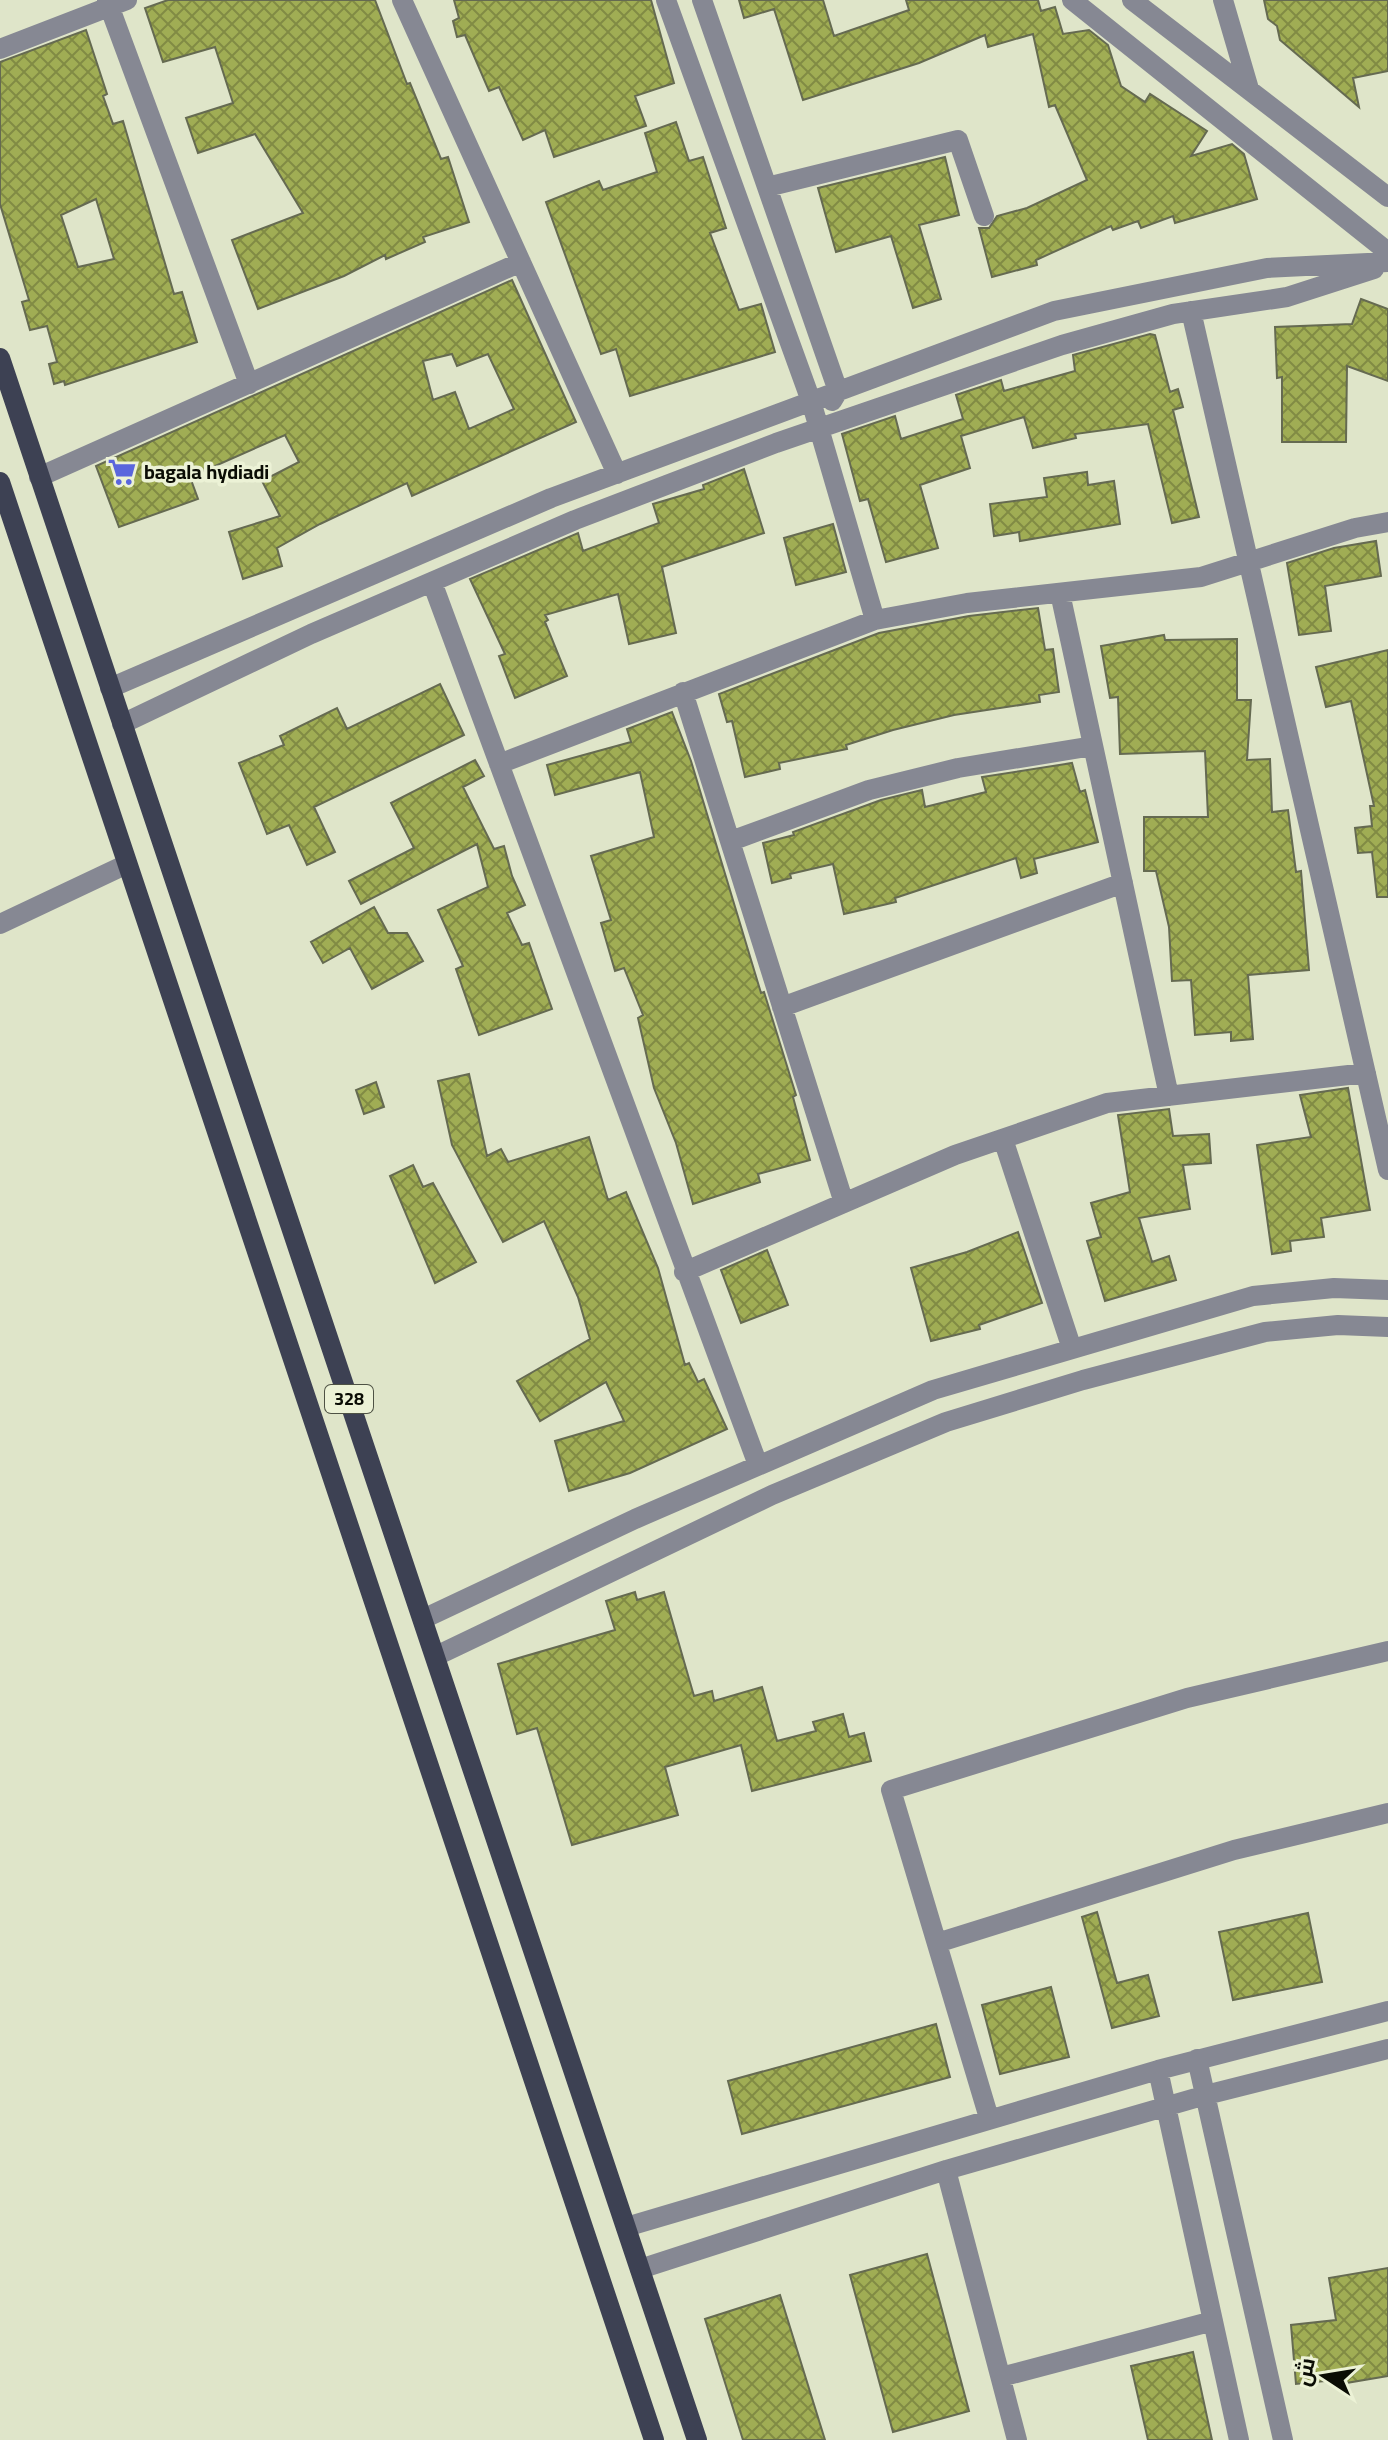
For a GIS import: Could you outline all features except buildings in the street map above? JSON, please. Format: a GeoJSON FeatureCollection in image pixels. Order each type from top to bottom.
{"type":"FeatureCollection","features":[{"type":"Feature","properties":{"kind":"main road","name":"328"},"geometry":{"type":"LineString","coordinates":[[0,358],[697,2440]]}},
{"type":"Feature","properties":{"kind":"main road"},"geometry":{"type":"LineString","coordinates":[[0,482],[654,2440]]}},
{"type":"Feature","properties":{"kind":"street"},"geometry":{"type":"LineString","coordinates":[[402,0],[617,474]]}},
{"type":"Feature","properties":{"kind":"street"},"geometry":{"type":"LineString","coordinates":[[666,0],[811,401],[875,620]]}},
{"type":"Feature","properties":{"kind":"street"},"geometry":{"type":"LineString","coordinates":[[702,0],[838,391],[817,429]]}},
{"type":"Feature","properties":{"kind":"street"},"geometry":{"type":"LineString","coordinates":[[1072,0],[1388,252]]}},
{"type":"Feature","properties":{"kind":"street"},"geometry":{"type":"LineString","coordinates":[[1132,0],[1388,197]]}},
{"type":"Feature","properties":{"kind":"street"},"geometry":{"type":"LineString","coordinates":[[1223,0],[1249,89]]}},
{"type":"Feature","properties":{"kind":"street"},"geometry":{"type":"LineString","coordinates":[[0,49],[114,2],[249,384]]}},
{"type":"Feature","properties":{"kind":"street"},"geometry":{"type":"LineString","coordinates":[[767,187],[958,140],[984,216]]}},
{"type":"Feature","properties":{"kind":"street"},"geometry":{"type":"LineString","coordinates":[[39,477],[521,262]]}},
{"type":"Feature","properties":{"kind":"street"},"geometry":{"type":"LineString","coordinates":[[110,688],[617,474],[1054,311],[1267,268],[1388,263]]}},
{"type":"Feature","properties":{"kind":"street"},"geometry":{"type":"LineString","coordinates":[[122,724],[311,634],[575,520],[817,429],[1062,345],[1191,311],[1287,297],[1388,263]]}},
{"type":"Feature","properties":{"kind":"street"},"geometry":{"type":"LineString","coordinates":[[1191,311],[1388,1170]]}},
{"type":"Feature","properties":{"kind":"street"},"geometry":{"type":"LineString","coordinates":[[499,764],[875,620],[967,603],[1201,577],[1355,528],[1388,522]]}},
{"type":"Feature","properties":{"kind":"street"},"geometry":{"type":"LineString","coordinates":[[432,582],[684,1272],[758,1465]]}},
{"type":"Feature","properties":{"kind":"street"},"geometry":{"type":"LineString","coordinates":[[1060,593],[1169,1096]]}},
{"type":"Feature","properties":{"kind":"street"},"geometry":{"type":"LineString","coordinates":[[683,692],[844,1203]]}},
{"type":"Feature","properties":{"kind":"street"},"geometry":{"type":"LineString","coordinates":[[731,841],[869,790],[958,768],[1093,746]]}},
{"type":"Feature","properties":{"kind":"street"},"geometry":{"type":"LineString","coordinates":[[0,924],[127,864]]}},
{"type":"Feature","properties":{"kind":"street"},"geometry":{"type":"LineString","coordinates":[[782,1007],[1123,883]]}},
{"type":"Feature","properties":{"kind":"street"},"geometry":{"type":"LineString","coordinates":[[684,1272],[1003,1139],[1107,1103],[1366,1073]]}},
{"type":"Feature","properties":{"kind":"street"},"geometry":{"type":"LineString","coordinates":[[1003,1139],[1072,1349]]}},
{"type":"Feature","properties":{"kind":"street"},"geometry":{"type":"LineString","coordinates":[[423,1619],[758,1465],[933,1390],[1253,1296],[1334,1288],[1388,1290]]}},
{"type":"Feature","properties":{"kind":"street"},"geometry":{"type":"LineString","coordinates":[[436,1656],[772,1495],[946,1422],[1083,1380],[1265,1332],[1338,1325],[1388,1327]]}},
{"type":"Feature","properties":{"kind":"street"},"geometry":{"type":"LineString","coordinates":[[989,2118],[891,1790],[1187,1698],[1388,1651]]}},
{"type":"Feature","properties":{"kind":"street"},"geometry":{"type":"LineString","coordinates":[[937,1943],[1234,1850],[1388,1813]]}},
{"type":"Feature","properties":{"kind":"street"},"geometry":{"type":"LineString","coordinates":[[626,2227],[1158,2070],[1388,2011]]}},
{"type":"Feature","properties":{"kind":"street"},"geometry":{"type":"LineString","coordinates":[[640,2269],[946,2170],[1206,2095],[1388,2049]]}},
{"type":"Feature","properties":{"kind":"street"},"geometry":{"type":"LineString","coordinates":[[1197,2059],[1283,2440]]}},
{"type":"Feature","properties":{"kind":"street"},"geometry":{"type":"LineString","coordinates":[[1158,2070],[1239,2440]]}},
{"type":"Feature","properties":{"kind":"street"},"geometry":{"type":"LineString","coordinates":[[946,2170],[1017,2440]]}},
{"type":"Feature","properties":{"kind":"street"},"geometry":{"type":"LineString","coordinates":[[1001,2377],[1213,2321]]}},
{"type":"Feature","properties":{"kind":"place","name":"bagala hydiadi"},"geometry":{"type":"Point","coordinates":[122,472]}}]}
